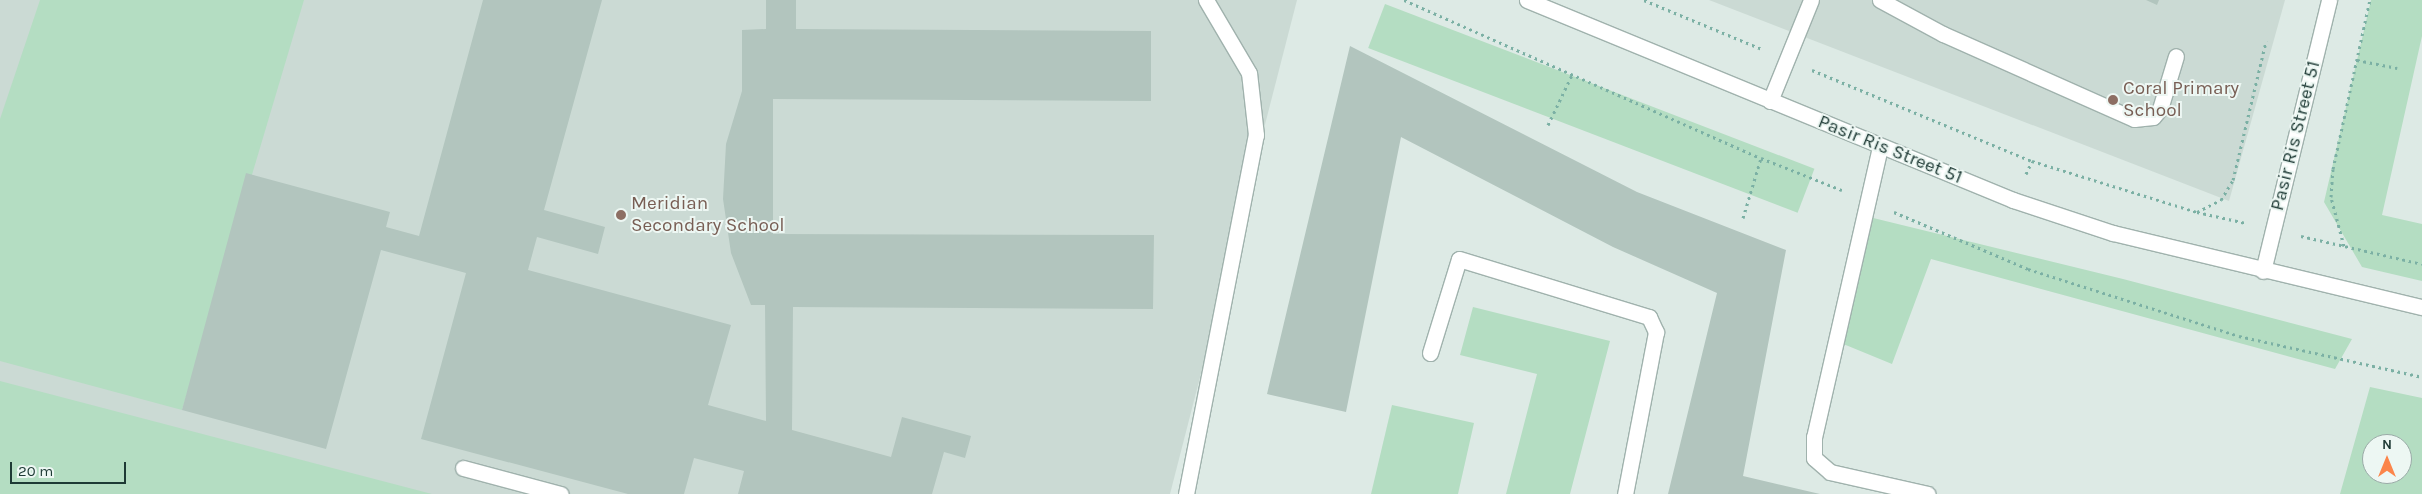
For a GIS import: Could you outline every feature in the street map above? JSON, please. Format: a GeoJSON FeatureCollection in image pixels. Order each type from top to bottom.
{"type":"FeatureCollection","features":[{"type":"Feature","properties":{"kind":"street"},"geometry":{"type":"LineString","coordinates":[[1186,494],[1256,135],[1249,73],[1206,0]]}},
{"type":"Feature","properties":{"kind":"street","name":"Pasir Ris Street 51"},"geometry":{"type":"LineString","coordinates":[[1527,0],[1880,147],[2013,200],[2104,230],[2263,271],[2422,307]]}},
{"type":"Feature","properties":{"kind":"street"},"geometry":{"type":"LineString","coordinates":[[1770,101],[1811,0]]}},
{"type":"Feature","properties":{"kind":"street"},"geometry":{"type":"LineString","coordinates":[[1880,0],[1943,34],[2134,119],[2154,117],[2160,109],[2176,56]]}},
{"type":"Feature","properties":{"kind":"street","name":"Pasir Ris Street 51"},"geometry":{"type":"LineString","coordinates":[[2263,271],[2329,0]]}},
{"type":"Feature","properties":{"kind":"street"},"geometry":{"type":"LineString","coordinates":[[1880,147],[1814,437],[1814,458],[1830,472],[1928,494]]}},
{"type":"Feature","properties":{"kind":"street"},"geometry":{"type":"LineString","coordinates":[[1430,353],[1459,258],[1649,317],[1656,332],[1625,494]]}},
{"type":"Feature","properties":{"kind":"street"},"geometry":{"type":"LineString","coordinates":[[463,468],[561,494]]}},
{"type":"Feature","properties":{"kind":"path"},"geometry":{"type":"LineString","coordinates":[[1404,0],[1761,158],[1868,200],[2028,269],[2239,336],[2422,377]]}},
{"type":"Feature","properties":{"kind":"path"},"geometry":{"type":"LineString","coordinates":[[1644,0],[2032,161],[2197,212],[2422,264]]}},
{"type":"Feature","properties":{"kind":"path"},"geometry":{"type":"LineString","coordinates":[[2344,246],[2332,197],[2333,170],[2370,0]]}},
{"type":"Feature","properties":{"kind":"path"},"geometry":{"type":"LineString","coordinates":[[2197,212],[2221,200],[2234,180],[2266,41]]}},
{"type":"Feature","properties":{"kind":"path"},"geometry":{"type":"LineString","coordinates":[[2357,60],[2397,68]]}},
{"type":"Feature","properties":{"kind":"path"},"geometry":{"type":"LineString","coordinates":[[1548,125],[1572,75]]}},
{"type":"Feature","properties":{"kind":"path"},"geometry":{"type":"LineString","coordinates":[[1743,218],[1761,158]]}},
{"type":"Feature","properties":{"kind":"shaded area","name":"Meridian Secondary School"},"geometry":{"type":"Polygon","coordinates":[[[0,0],[1297,0],[1170,494],[259,494],[0,430],[0,0]]]}},
{"type":"Feature","properties":{"kind":"shaded area","name":"Coral Primary School"},"geometry":{"type":"Polygon","coordinates":[[[1709,0],[2285,0],[2229,201],[1709,0]]]}},
{"type":"Feature","properties":{"kind":"green space"},"geometry":{"type":"Polygon","coordinates":[[[40,0],[304,0],[182,410],[0,361],[0,119],[40,0]]]}},
{"type":"Feature","properties":{"kind":"green space"},"geometry":{"type":"Polygon","coordinates":[[[2371,0],[2422,0],[2422,36],[2382,215],[2422,224],[2422,281],[2362,267],[2324,202],[2371,0]]]}},
{"type":"Feature","properties":{"kind":"green space"},"geometry":{"type":"Polygon","coordinates":[[[1385,4],[1814,169],[1798,213],[1368,48],[1385,4]]]}},
{"type":"Feature","properties":{"kind":"green space"},"geometry":{"type":"Polygon","coordinates":[[[1865,216],[2123,279],[2352,339],[2335,369],[1931,259],[1892,364],[1836,341],[1865,216]]]}},
{"type":"Feature","properties":{"kind":"green space"},"geometry":{"type":"Polygon","coordinates":[[[1473,307],[1610,341],[1570,494],[1506,494],[1537,374],[1460,355],[1473,307]]]}},
{"type":"Feature","properties":{"kind":"green space"},"geometry":{"type":"Polygon","coordinates":[[[0,381],[432,494],[0,494],[0,381]]]}},
{"type":"Feature","properties":{"kind":"green space"},"geometry":{"type":"Polygon","coordinates":[[[2370,387],[2422,398],[2422,494],[2340,494],[2370,387]]]}},
{"type":"Feature","properties":{"kind":"green space"},"geometry":{"type":"Polygon","coordinates":[[[1392,405],[1474,423],[1458,494],[1371,494],[1392,405]]]}},
{"type":"Feature","properties":{"kind":"building"},"geometry":{"type":"Polygon","coordinates":[[[483,0],[602,0],[544,210],[605,227],[598,254],[537,237],[528,270],[731,325],[708,405],[766,421],[765,305],[751,305],[731,253],[723,199],[726,144],[742,91],[742,30],[766,29],[766,0],[796,0],[796,29],[1151,31],[1151,101],[773,99],[773,234],[1154,235],[1153,309],[793,307],[792,430],[891,457],[902,417],[971,436],[965,458],[944,452],[932,494],[738,494],[744,471],[694,458],[684,494],[628,494],[421,439],[466,273],[381,250],[326,449],[182,410],[246,173],[390,212],[386,227],[419,236],[483,0]]]}},
{"type":"Feature","properties":{"kind":"building"},"geometry":{"type":"Polygon","coordinates":[[[2146,0],[2159,0],[2157,5],[2146,0]]]}},
{"type":"Feature","properties":{"kind":"building"},"geometry":{"type":"Polygon","coordinates":[[[1350,46],[1637,192],[1786,250],[1743,476],[1820,494],[1668,494],[1717,293],[1613,247],[1401,137],[1346,412],[1267,394],[1350,46]]]}},
{"type":"Feature","properties":{"kind":"place","name":"Coral Primary School"},"geometry":{"type":"Point","coordinates":[2113,100]}},
{"type":"Feature","properties":{"kind":"place","name":"Meridian Secondary School"},"geometry":{"type":"Point","coordinates":[621,215]}}]}
